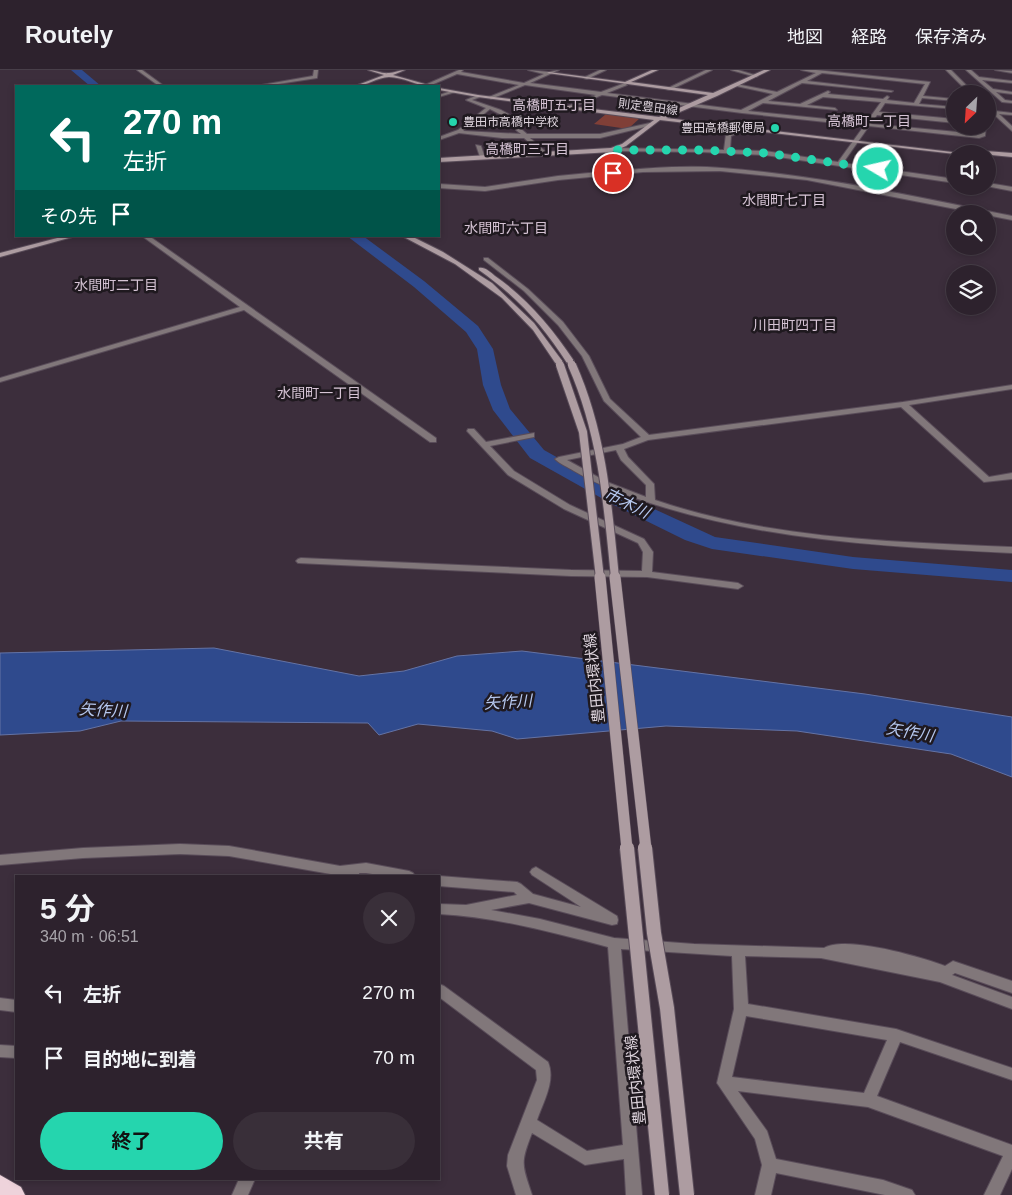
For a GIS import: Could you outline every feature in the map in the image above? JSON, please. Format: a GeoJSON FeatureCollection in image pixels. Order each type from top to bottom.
{"type":"FeatureCollection","features":[{"type":"Feature","properties":{"kind":"highway"},"geometry":{"type":"LineString","coordinates":[[0,1186],[13,1195]]}},
{"type":"Feature","properties":{"kind":"street"},"geometry":{"type":"LineString","coordinates":[[139,70],[161,85]]}},
{"type":"Feature","properties":{"kind":"street"},"geometry":{"type":"LineString","coordinates":[[264,85],[315,77],[316,70]]}},
{"type":"Feature","properties":{"kind":"street"},"geometry":{"type":"LineString","coordinates":[[370,70],[425,85]]}},
{"type":"Feature","properties":{"kind":"street"},"geometry":{"type":"LineString","coordinates":[[369,85],[403,70]]}},
{"type":"Feature","properties":{"kind":"street"},"geometry":{"type":"LineString","coordinates":[[430,85],[464,70]]}},
{"type":"Feature","properties":{"kind":"street"},"geometry":{"type":"LineString","coordinates":[[530,70],[716,95]]}},
{"type":"Feature","properties":{"kind":"street"},"geometry":{"type":"LineString","coordinates":[[492,98],[557,70]]}},
{"type":"Feature","properties":{"kind":"street"},"geometry":{"type":"LineString","coordinates":[[586,78],[604,70]]}},
{"type":"Feature","properties":{"kind":"street"},"geometry":{"type":"LineString","coordinates":[[570,107],[656,70]]}},
{"type":"Feature","properties":{"kind":"street"},"geometry":{"type":"LineString","coordinates":[[668,89],[710,70]]}},
{"type":"Feature","properties":{"kind":"street"},"geometry":{"type":"LineString","coordinates":[[733,70],[756,76]]}},
{"type":"Feature","properties":{"kind":"street"},"geometry":{"type":"LineString","coordinates":[[610,151],[661,119],[768,70]]}},
{"type":"Feature","properties":{"kind":"street"},"geometry":{"type":"LineString","coordinates":[[803,70],[830,71],[927,82],[922,97],[916,105]]}},
{"type":"Feature","properties":{"kind":"street"},"geometry":{"type":"LineString","coordinates":[[948,70],[964,85]]}},
{"type":"Feature","properties":{"kind":"street"},"geometry":{"type":"LineString","coordinates":[[968,70],[986,85]]}},
{"type":"Feature","properties":{"kind":"street"},"geometry":{"type":"LineString","coordinates":[[997,70],[1012,72]]}},
{"type":"Feature","properties":{"kind":"street"},"geometry":{"type":"LineString","coordinates":[[742,112],[821,72]]}},
{"type":"Feature","properties":{"kind":"street"},"geometry":{"type":"LineString","coordinates":[[456,73],[690,106],[946,132]]}},
{"type":"Feature","properties":{"kind":"street"},"geometry":{"type":"LineString","coordinates":[[360,85],[392,75]]}},
{"type":"Feature","properties":{"kind":"street"},"geometry":{"type":"LineString","coordinates":[[978,78],[1012,82]]}},
{"type":"Feature","properties":{"kind":"street"},"geometry":{"type":"LineString","coordinates":[[840,163],[900,80]]}},
{"type":"Feature","properties":{"kind":"street"},"geometry":{"type":"LineString","coordinates":[[803,82],[892,91]]}},
{"type":"Feature","properties":{"kind":"street"},"geometry":{"type":"LineString","coordinates":[[738,85],[779,94]]}},
{"type":"Feature","properties":{"kind":"street"},"geometry":{"type":"LineString","coordinates":[[801,106],[840,86]]}},
{"type":"Feature","properties":{"kind":"street","name":"則定豊田線"},"geometry":{"type":"LineString","coordinates":[[440,89],[492,98],[661,119],[946,152]]}},
{"type":"Feature","properties":{"kind":"street"},"geometry":{"type":"LineString","coordinates":[[996,91],[1012,93]]}},
{"type":"Feature","properties":{"kind":"street"},"geometry":{"type":"LineString","coordinates":[[440,96],[453,92]]}},
{"type":"Feature","properties":{"kind":"street"},"geometry":{"type":"LineString","coordinates":[[996,94],[1004,101],[1012,102]]}},
{"type":"Feature","properties":{"kind":"street"},"geometry":{"type":"LineString","coordinates":[[822,95],[946,107]]}},
{"type":"Feature","properties":{"kind":"street"},"geometry":{"type":"LineString","coordinates":[[478,96],[468,100],[499,111],[518,122],[519,130],[545,154]]}},
{"type":"Feature","properties":{"kind":"street"},"geometry":{"type":"LineString","coordinates":[[922,97],[946,99]]}},
{"type":"Feature","properties":{"kind":"street"},"geometry":{"type":"LineString","coordinates":[[827,120],[845,98]]}},
{"type":"Feature","properties":{"kind":"street"},"geometry":{"type":"LineString","coordinates":[[762,102],[835,109]]}},
{"type":"Feature","properties":{"kind":"street"},"geometry":{"type":"LineString","coordinates":[[461,132],[471,120],[489,108]]}},
{"type":"Feature","properties":{"kind":"street"},"geometry":{"type":"LineString","coordinates":[[876,113],[946,120]]}},
{"type":"Feature","properties":{"kind":"street"},"geometry":{"type":"LineString","coordinates":[[996,113],[1012,114]]}},
{"type":"Feature","properties":{"kind":"street"},"geometry":{"type":"LineString","coordinates":[[996,117],[1012,129]]}},
{"type":"Feature","properties":{"kind":"street"},"geometry":{"type":"LineString","coordinates":[[440,139],[461,132],[490,136],[600,136],[650,125]]}},
{"type":"Feature","properties":{"kind":"street"},"geometry":{"type":"LineString","coordinates":[[727,150],[728,135],[743,129]]}},
{"type":"Feature","properties":{"kind":"street","name":"則定豊田線"},"geometry":{"type":"LineString","coordinates":[[856,142],[1012,157]]}},
{"type":"Feature","properties":{"kind":"street"},"geometry":{"type":"LineString","coordinates":[[478,146],[483,157]]}},
{"type":"Feature","properties":{"kind":"street"},"geometry":{"type":"LineString","coordinates":[[440,160],[610,151],[727,150],[780,154],[946,179]]}},
{"type":"Feature","properties":{"kind":"street"},"geometry":{"type":"LineString","coordinates":[[610,151],[613,173]]}},
{"type":"Feature","properties":{"kind":"street","name":"則定豊田線"},"geometry":{"type":"LineString","coordinates":[[996,156],[1012,157]]}},
{"type":"Feature","properties":{"kind":"street"},"geometry":{"type":"LineString","coordinates":[[440,186],[485,189],[613,173],[698,168],[763,173],[843,185],[1012,218]]}},
{"type":"Feature","properties":{"kind":"street"},"geometry":{"type":"LineString","coordinates":[[996,186],[1012,189]]}},
{"type":"Feature","properties":{"kind":"street"},"geometry":{"type":"LineString","coordinates":[[0,255],[69,237]]}},
{"type":"Feature","properties":{"kind":"street"},"geometry":{"type":"LineString","coordinates":[[146,237],[434,440]]}},
{"type":"Feature","properties":{"kind":"street","name":"豊田内環状線"},"geometry":{"type":"LineString","coordinates":[[407,237],[438,250],[486,280],[533,325],[565,362],[583,432],[589,470],[662,1195]]}},
{"type":"Feature","properties":{"kind":"street","name":"豊田内環状線"},"geometry":{"type":"LineString","coordinates":[[423,237],[456,254],[494,278],[523,300],[547,325],[565,362],[583,390],[600,449],[622,642],[630,694],[654,933],[667,1008],[687,1195]]}},
{"type":"Feature","properties":{"kind":"street"},"geometry":{"type":"LineString","coordinates":[[486,259],[533,294],[548,308],[582,351],[595,372],[605,397],[647,438]]}},
{"type":"Feature","properties":{"kind":"street"},"geometry":{"type":"LineString","coordinates":[[0,380],[246,307]]}},
{"type":"Feature","properties":{"kind":"street"},"geometry":{"type":"LineString","coordinates":[[1012,387],[903,404],[647,438],[619,447],[559,459],[618,490],[691,514],[742,524],[876,542],[1012,550]]}},
{"type":"Feature","properties":{"kind":"street"},"geometry":{"type":"LineString","coordinates":[[903,404],[987,480],[1012,476]]}},
{"type":"Feature","properties":{"kind":"street"},"geometry":{"type":"LineString","coordinates":[[471,431],[511,473],[567,508],[641,541],[648,552],[648,574]]}},
{"type":"Feature","properties":{"kind":"street"},"geometry":{"type":"LineString","coordinates":[[483,445],[531,435]]}},
{"type":"Feature","properties":{"kind":"street"},"geometry":{"type":"LineString","coordinates":[[619,447],[624,458],[650,484],[651,502]]}},
{"type":"Feature","properties":{"kind":"street"},"geometry":{"type":"LineString","coordinates":[[301,561],[571,573],[648,574],[738,586]]}},
{"type":"Feature","properties":{"kind":"street"},"geometry":{"type":"LineString","coordinates":[[0,860],[83,853],[180,849],[229,851],[339,870],[352,875]]}},
{"type":"Feature","properties":{"kind":"street"},"geometry":{"type":"LineString","coordinates":[[339,870],[366,868],[404,875]]}},
{"type":"Feature","properties":{"kind":"street"},"geometry":{"type":"LineString","coordinates":[[440,881],[517,888],[529,898],[612,920],[536,872]]}},
{"type":"Feature","properties":{"kind":"street"},"geometry":{"type":"LineString","coordinates":[[465,910],[529,898]]}},
{"type":"Feature","properties":{"kind":"street"},"geometry":{"type":"LineString","coordinates":[[440,909],[465,910],[540,924],[614,943],[694,949],[821,953],[941,977],[1012,1003]]}},
{"type":"Feature","properties":{"kind":"street"},"geometry":{"type":"LineString","coordinates":[[614,943],[634,1195]]}},
{"type":"Feature","properties":{"kind":"street"},"geometry":{"type":"LineString","coordinates":[[738,950],[740,1009],[724,1083],[762,1136],[770,1165],[763,1195]]}},
{"type":"Feature","properties":{"kind":"street"},"geometry":{"type":"LineString","coordinates":[[821,953],[834,950],[868,952],[929,964],[947,972],[953,967],[1012,987]]}},
{"type":"Feature","properties":{"kind":"street"},"geometry":{"type":"LineString","coordinates":[[440,991],[544,1067],[544,1080],[516,1155],[515,1166],[524,1195]]}},
{"type":"Feature","properties":{"kind":"street"},"geometry":{"type":"LineString","coordinates":[[0,1004],[15,1006]]}},
{"type":"Feature","properties":{"kind":"street"},"geometry":{"type":"LineString","coordinates":[[740,1009],[896,1035],[1012,1074]]}},
{"type":"Feature","properties":{"kind":"street"},"geometry":{"type":"LineString","coordinates":[[868,1100],[896,1035]]}},
{"type":"Feature","properties":{"kind":"street"},"geometry":{"type":"LineString","coordinates":[[0,1051],[15,1052]]}},
{"type":"Feature","properties":{"kind":"street"},"geometry":{"type":"LineString","coordinates":[[724,1083],[868,1100],[1012,1152],[992,1195]]}},
{"type":"Feature","properties":{"kind":"street"},"geometry":{"type":"LineString","coordinates":[[529,1124],[585,1158],[630,1152]]}},
{"type":"Feature","properties":{"kind":"street"},"geometry":{"type":"LineString","coordinates":[[770,1165],[883,1188],[907,1195]]}},
{"type":"Feature","properties":{"kind":"street"},"geometry":{"type":"LineString","coordinates":[[240,1195],[248,1180]]}},
{"type":"Feature","properties":{"kind":"shaded area"},"geometry":{"type":"Polygon","coordinates":[[[606,114],[640,118],[628,129],[594,124],[606,114]]]}},
{"type":"Feature","properties":{"kind":"water","name":"矢作川"},"geometry":{"type":"Polygon","coordinates":[[[214,648],[359,676],[404,671],[457,656],[522,651],[865,694],[1012,717],[1012,777],[951,754],[797,731],[666,726],[517,739],[492,731],[418,724],[379,735],[368,723],[121,721],[80,731],[0,735],[0,653],[214,648]]]}},
{"type":"Feature","properties":{"kind":"waterway","name":"市木川"},"geometry":{"type":"LineString","coordinates":[[76,70],[95,85]]}},
{"type":"Feature","properties":{"kind":"waterway","name":"市木川"},"geometry":{"type":"LineString","coordinates":[[355,237],[419,284],[472,329],[485,349],[492,385],[502,410],[537,454],[619,500],[692,536],[712,543],[853,563],[1012,576]]}},
{"type":"Feature","properties":{"kind":"place","name":"豊田市高橋中学校"},"geometry":{"type":"Point","coordinates":[453,122]}},
{"type":"Feature","properties":{"kind":"place","name":"豊田高橋郵便局"},"geometry":{"type":"Point","coordinates":[775,128]}},
{"type":"Feature","properties":{"kind":"district","name":"高橋町五丁目"},"geometry":{"type":"Point","coordinates":[554,105]}},
{"type":"Feature","properties":{"kind":"district","name":"高橋町一丁目"},"geometry":{"type":"Point","coordinates":[869,121]}},
{"type":"Feature","properties":{"kind":"district","name":"高橋町三丁目"},"geometry":{"type":"Point","coordinates":[527,149]}},
{"type":"Feature","properties":{"kind":"district","name":"水間町七丁目"},"geometry":{"type":"Point","coordinates":[784,200]}},
{"type":"Feature","properties":{"kind":"district","name":"水間町六丁目"},"geometry":{"type":"Point","coordinates":[506,228]}},
{"type":"Feature","properties":{"kind":"district","name":"水間町二丁目"},"geometry":{"type":"Point","coordinates":[116,285]}},
{"type":"Feature","properties":{"kind":"district","name":"川田町四丁目"},"geometry":{"type":"Point","coordinates":[795,325]}},
{"type":"Feature","properties":{"kind":"district","name":"水間町一丁目"},"geometry":{"type":"Point","coordinates":[319,393]}},
{"type":"Feature","properties":{"kind":"route"},"geometry":{"type":"LineString","coordinates":[[613,173],[608,151],[612,150],[727,150],[788,155],[878,169]]}}]}
